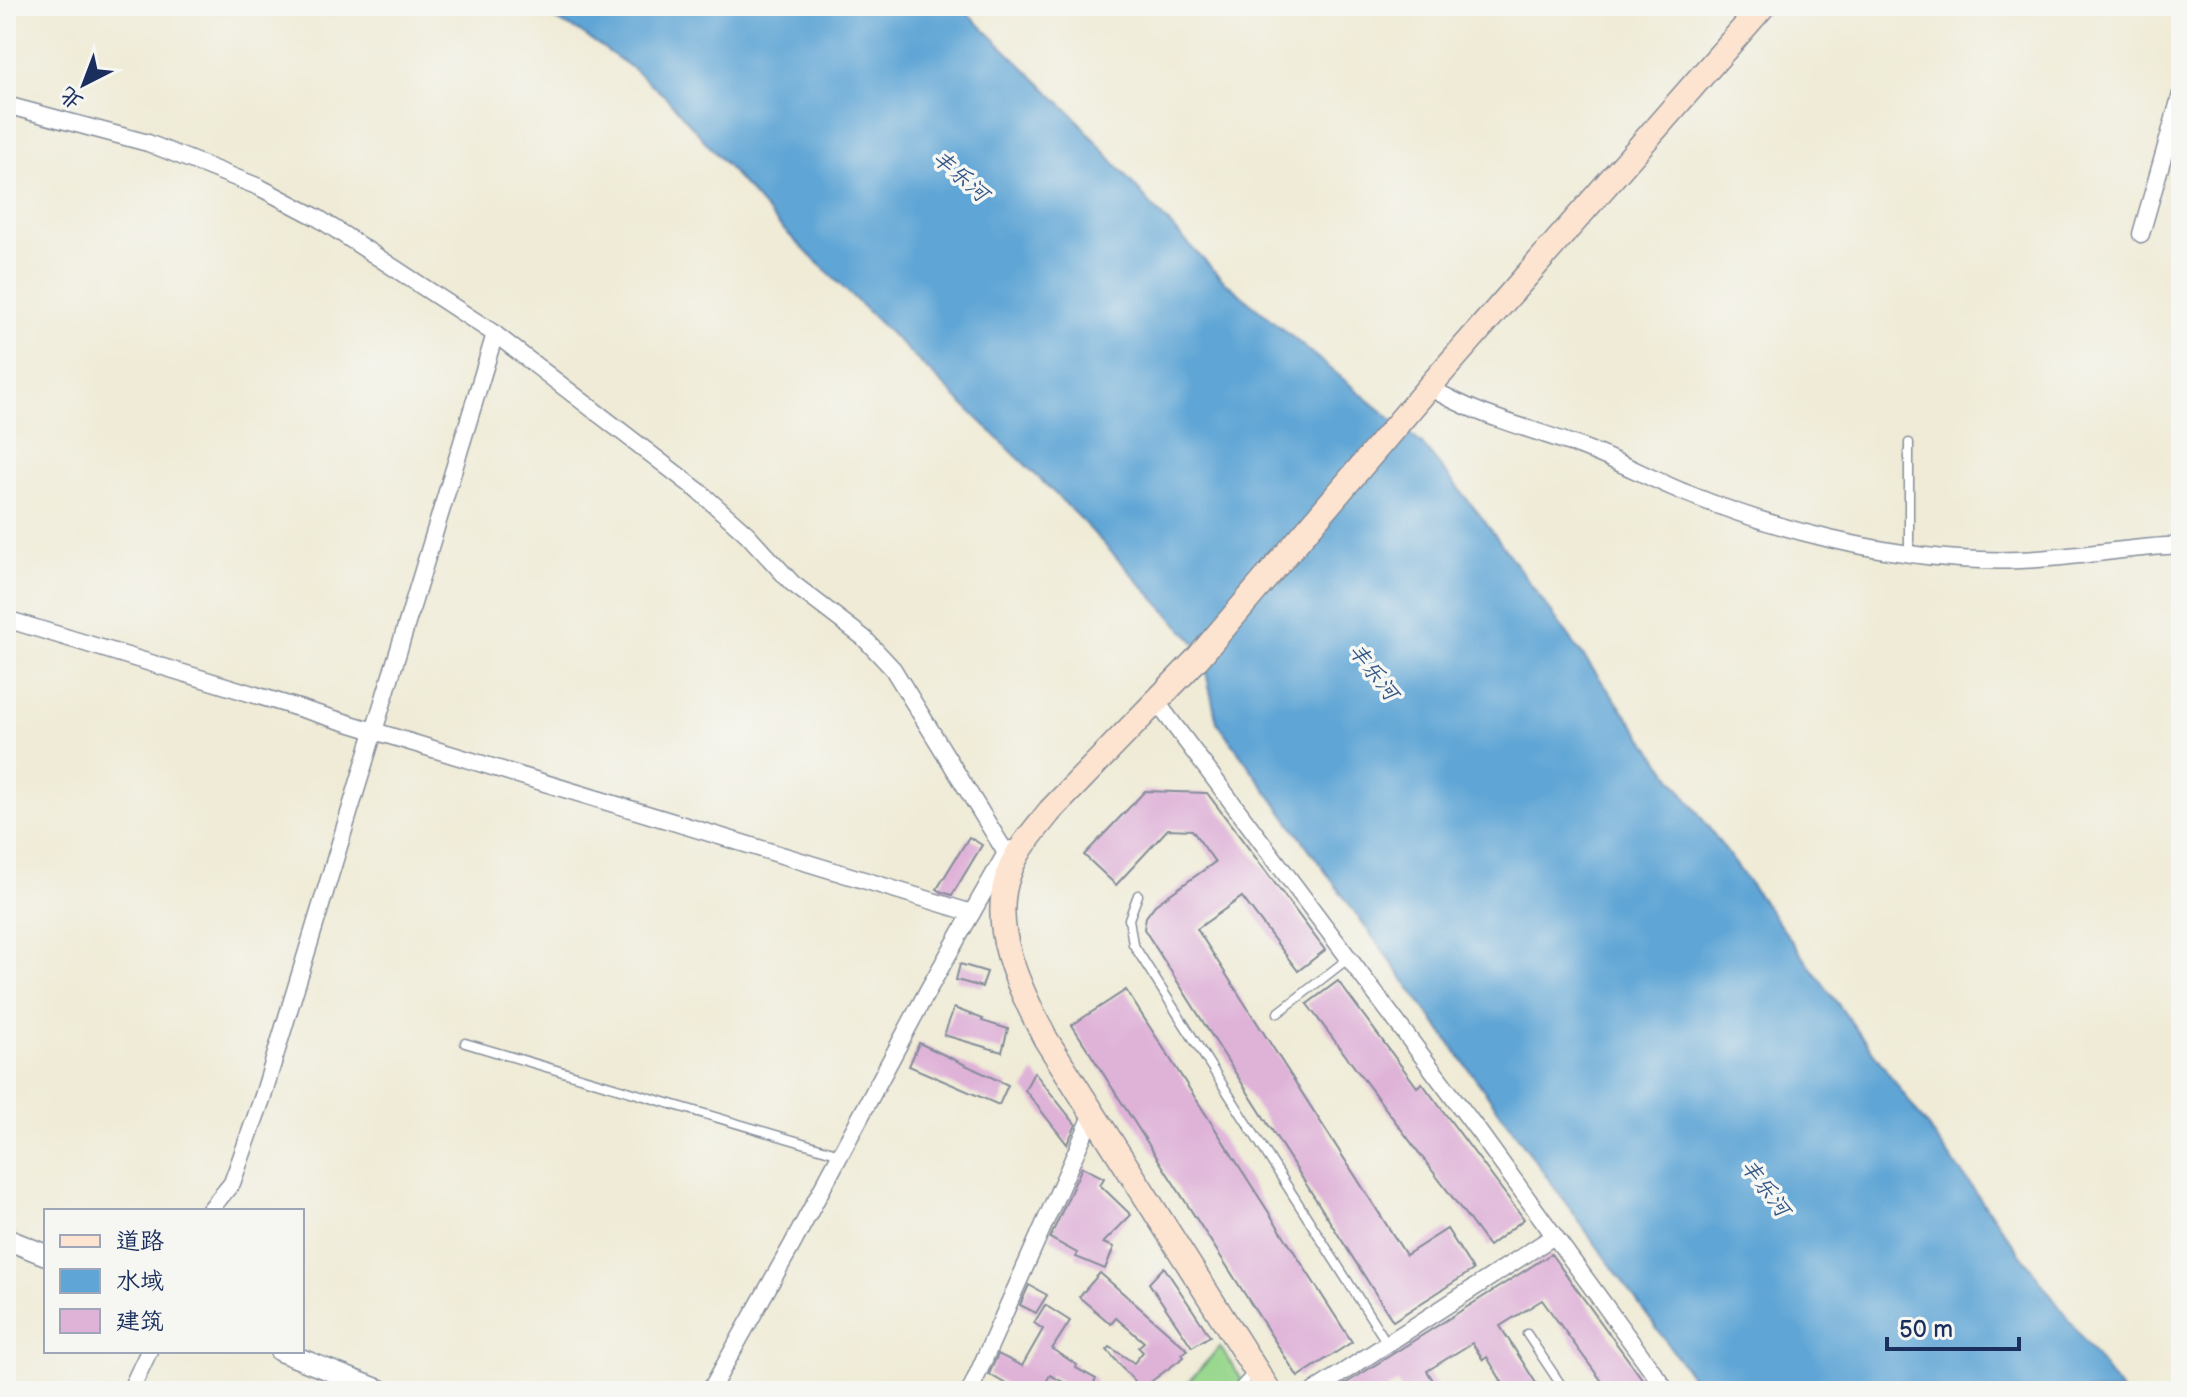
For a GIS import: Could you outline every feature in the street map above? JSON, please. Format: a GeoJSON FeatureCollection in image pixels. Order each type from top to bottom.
{"type":"FeatureCollection","features":[{"type":"Feature","properties":{"kind":"main road"},"geometry":{"type":"LineString","coordinates":[[1269,1391],[1092,1116],[1035,1019],[1005,936],[1002,920],[1004,888],[1013,863],[1029,837],[1197,659],[1429,387],[1763,6]]}},
{"type":"Feature","properties":{"kind":"street"},"geometry":{"type":"LineString","coordinates":[[2141,234],[2181,94]]}},
{"type":"Feature","properties":{"kind":"street"},"geometry":{"type":"LineString","coordinates":[[6,105],[148,143],[259,187],[318,218],[495,334],[700,492],[747,534],[792,583],[864,638],[893,669],[1006,853]]}},
{"type":"Feature","properties":{"kind":"street"},"geometry":{"type":"LineString","coordinates":[[211,1209],[232,1183],[262,1099],[495,334]]}},
{"type":"Feature","properties":{"kind":"street"},"geometry":{"type":"LineString","coordinates":[[1429,387],[1459,405],[1498,421],[1581,447],[1720,506],[1802,531],[1955,559],[2014,560],[2181,545]]}},
{"type":"Feature","properties":{"kind":"street"},"geometry":{"type":"LineString","coordinates":[[6,619],[972,913]]}},
{"type":"Feature","properties":{"kind":"street"},"geometry":{"type":"LineString","coordinates":[[1156,701],[1667,1391]]}},
{"type":"Feature","properties":{"kind":"street"},"geometry":{"type":"LineString","coordinates":[[710,1391],[1006,853],[1029,837]]}},
{"type":"Feature","properties":{"kind":"street"},"geometry":{"type":"LineString","coordinates":[[970,1391],[1092,1116]]}},
{"type":"Feature","properties":{"kind":"street"},"geometry":{"type":"LineString","coordinates":[[1314,1391],[1554,1236]]}},
{"type":"Feature","properties":{"kind":"street"},"geometry":{"type":"LineString","coordinates":[[6,1239],[44,1254]]}},
{"type":"Feature","properties":{"kind":"street"},"geometry":{"type":"LineString","coordinates":[[130,1391],[148,1353]]}},
{"type":"Feature","properties":{"kind":"street"},"geometry":{"type":"LineString","coordinates":[[285,1353],[382,1391]]}},
{"type":"Feature","properties":{"kind":"lane"},"geometry":{"type":"LineString","coordinates":[[1909,443],[1909,552]]}},
{"type":"Feature","properties":{"kind":"lane"},"geometry":{"type":"LineString","coordinates":[[1138,895],[1129,919],[1133,944],[1387,1343]]}},
{"type":"Feature","properties":{"kind":"lane"},"geometry":{"type":"LineString","coordinates":[[1278,1013],[1349,958]]}},
{"type":"Feature","properties":{"kind":"lane"},"geometry":{"type":"LineString","coordinates":[[465,1043],[840,1155]]}},
{"type":"Feature","properties":{"kind":"lane"},"geometry":{"type":"LineString","coordinates":[[1527,1334],[1565,1391]]}},
{"type":"Feature","properties":{"kind":"lane"},"geometry":{"type":"LineString","coordinates":[[1235,1391],[1255,1370]]}},
{"type":"Feature","properties":{"kind":"green space"},"geometry":{"type":"Polygon","coordinates":[[[1220,1347],[1249,1391],[1180,1391],[1220,1347]]]}},
{"type":"Feature","properties":{"kind":"water","name":"丰乐河"},"geometry":{"type":"Polygon","coordinates":[[[526,6],[960,6],[1072,114],[1153,207],[1224,281],[1422,444],[1480,515],[2121,1391],[1702,1391],[1217,722],[1201,649],[1078,516],[781,227],[666,97],[632,68],[577,30],[526,6]]]}},
{"type":"Feature","properties":{"kind":"building"},"geometry":{"type":"Polygon","coordinates":[[[1145,791],[1207,793],[1325,950],[1298,971],[1242,897],[1197,929],[1406,1255],[1447,1229],[1473,1270],[1393,1321],[1144,929],[1146,917],[1155,905],[1215,862],[1192,830],[1168,829],[1116,885],[1084,855],[1145,791]]]}},
{"type":"Feature","properties":{"kind":"building"},"geometry":{"type":"Polygon","coordinates":[[[969,837],[982,845],[952,895],[942,892],[937,889],[969,837]]]}},
{"type":"Feature","properties":{"kind":"building"},"geometry":{"type":"Polygon","coordinates":[[[960,964],[987,972],[982,987],[956,980],[960,964]]]}},
{"type":"Feature","properties":{"kind":"building"},"geometry":{"type":"Polygon","coordinates":[[[1338,981],[1417,1087],[1422,1083],[1524,1219],[1489,1246],[1307,1004],[1338,981]]]}},
{"type":"Feature","properties":{"kind":"building"},"geometry":{"type":"Polygon","coordinates":[[[1126,990],[1352,1342],[1298,1377],[1072,1025],[1126,990]]]}},
{"type":"Feature","properties":{"kind":"building"},"geometry":{"type":"Polygon","coordinates":[[[954,1008],[1008,1029],[1002,1052],[944,1035],[954,1008]]]}},
{"type":"Feature","properties":{"kind":"building"},"geometry":{"type":"Polygon","coordinates":[[[919,1043],[1008,1085],[999,1105],[909,1066],[919,1043]]]}},
{"type":"Feature","properties":{"kind":"building"},"geometry":{"type":"Polygon","coordinates":[[[1034,1072],[1076,1125],[1067,1144],[1025,1090],[1034,1072]]]}},
{"type":"Feature","properties":{"kind":"building"},"geometry":{"type":"Polygon","coordinates":[[[1082,1167],[1104,1178],[1100,1185],[1131,1215],[1103,1243],[1114,1247],[1105,1269],[1076,1257],[1077,1253],[1050,1238],[1082,1167]]]}},
{"type":"Feature","properties":{"kind":"building"},"geometry":{"type":"Polygon","coordinates":[[[1551,1254],[1651,1391],[1609,1391],[1542,1300],[1500,1326],[1541,1391],[1487,1391],[1502,1382],[1487,1357],[1483,1360],[1472,1343],[1427,1371],[1440,1391],[1402,1391],[1397,1383],[1384,1391],[1334,1391],[1551,1254]]]}},
{"type":"Feature","properties":{"kind":"building"},"geometry":{"type":"Polygon","coordinates":[[[1164,1267],[1210,1336],[1192,1347],[1149,1283],[1164,1267]]]}},
{"type":"Feature","properties":{"kind":"building"},"geometry":{"type":"Polygon","coordinates":[[[1100,1273],[1188,1350],[1182,1354],[1184,1357],[1141,1389],[1107,1350],[1110,1347],[1134,1363],[1143,1352],[1138,1347],[1144,1342],[1116,1318],[1111,1324],[1079,1297],[1100,1273]]]}},
{"type":"Feature","properties":{"kind":"building"},"geometry":{"type":"Polygon","coordinates":[[[1029,1285],[1047,1295],[1036,1313],[1020,1305],[1029,1285]]]}},
{"type":"Feature","properties":{"kind":"building"},"geometry":{"type":"Polygon","coordinates":[[[1045,1305],[1070,1321],[1052,1349],[1096,1379],[1090,1391],[1080,1391],[1050,1375],[1041,1391],[1018,1391],[989,1374],[998,1354],[1022,1366],[1043,1329],[1034,1323],[1045,1305]]]}}]}
